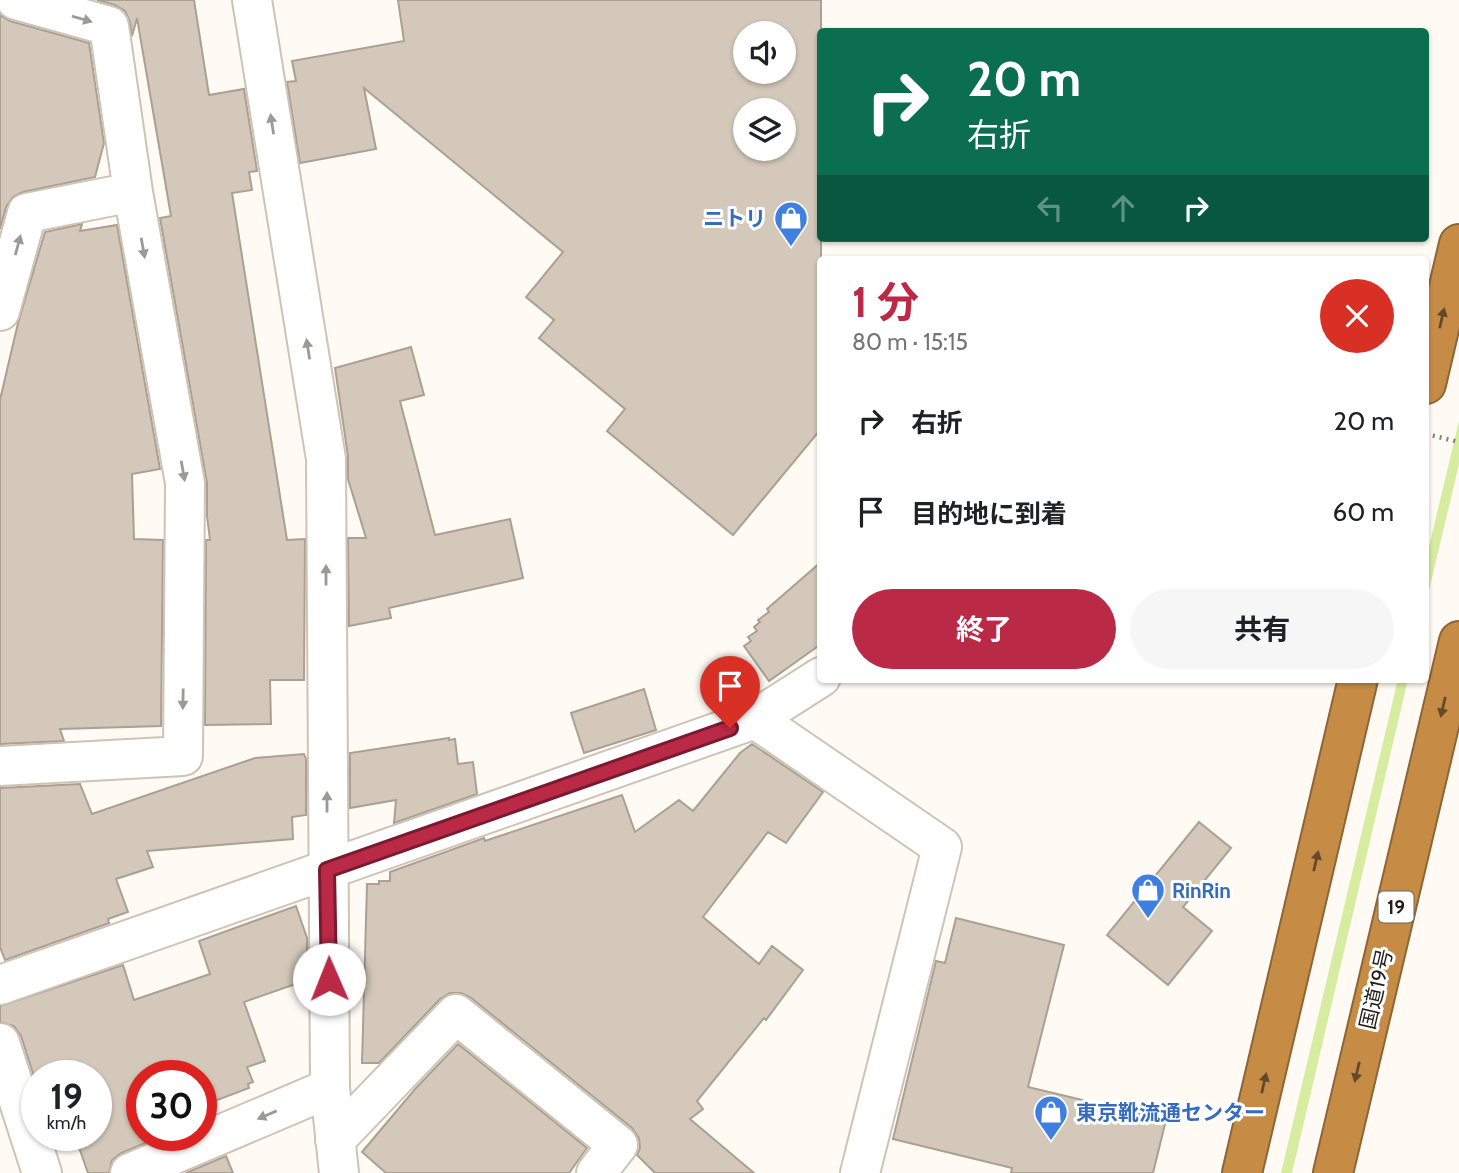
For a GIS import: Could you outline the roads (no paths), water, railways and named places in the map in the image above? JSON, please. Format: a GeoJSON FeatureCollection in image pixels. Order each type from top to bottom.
{"type":"FeatureCollection","features":[{"type":"Feature","properties":{"kind":"highway"},"geometry":{"type":"LineString","coordinates":[[1429,366],[1446,267]]}},
{"type":"Feature","properties":{"kind":"highway","name":"国道19号"},"geometry":{"type":"LineString","coordinates":[[1333,1173],[1459,641]]}},
{"type":"Feature","properties":{"kind":"highway"},"geometry":{"type":"LineString","coordinates":[[1242,1173],[1357,683]]}},
{"type":"Feature","properties":{"kind":"street"},"geometry":{"type":"LineString","coordinates":[[0,766],[183,756],[186,483],[133,192],[109,26],[16,0]]}},
{"type":"Feature","properties":{"kind":"street"},"geometry":{"type":"LineString","coordinates":[[252,0],[326,459],[330,1088],[337,1157]]}},
{"type":"Feature","properties":{"kind":"street"},"geometry":{"type":"LineString","coordinates":[[0,311],[27,213],[133,192]]}},
{"type":"Feature","properties":{"kind":"street"},"geometry":{"type":"LineString","coordinates":[[0,985],[755,719],[817,680]]}},
{"type":"Feature","properties":{"kind":"street"},"geometry":{"type":"LineString","coordinates":[[755,719],[942,847],[860,1173]]}},
{"type":"Feature","properties":{"kind":"street"},"geometry":{"type":"LineString","coordinates":[[337,1157],[456,1014],[618,1145],[596,1173]]}},
{"type":"Feature","properties":{"kind":"street"},"geometry":{"type":"LineString","coordinates":[[0,1043],[42,1173]]}},
{"type":"Feature","properties":{"kind":"street"},"geometry":{"type":"LineString","coordinates":[[130,1173],[330,1088]]}},
{"type":"Feature","properties":{"kind":"place","name":"ニトリ"},"geometry":{"type":"Point","coordinates":[791,248]}},
{"type":"Feature","properties":{"kind":"place","name":"RinRin"},"geometry":{"type":"Point","coordinates":[1148,920]}},
{"type":"Feature","properties":{"kind":"place","name":"東京靴流通センター"},"geometry":{"type":"Point","coordinates":[1051,1142]}}]}
